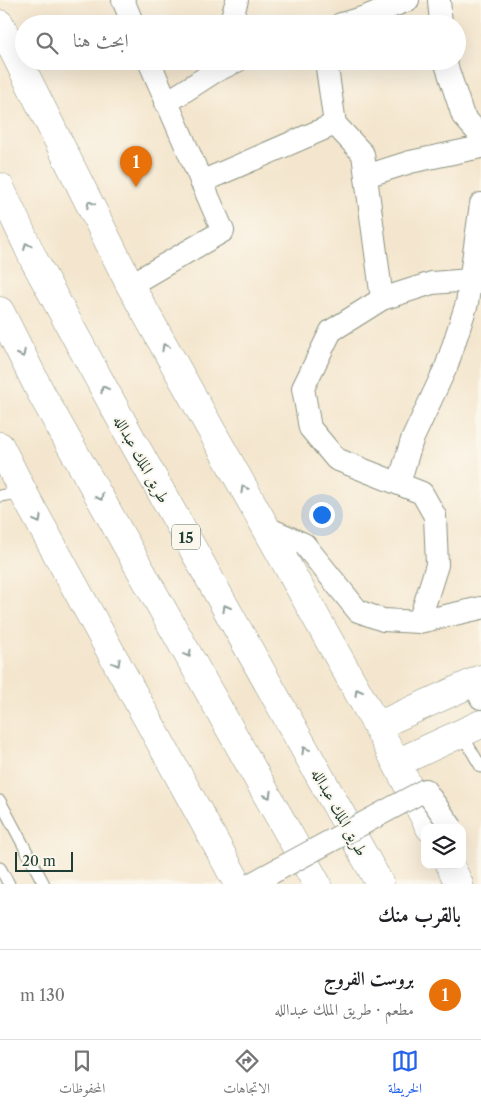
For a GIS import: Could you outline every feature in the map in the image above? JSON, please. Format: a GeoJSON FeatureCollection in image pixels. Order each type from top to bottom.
{"type":"FeatureCollection","features":[{"type":"Feature","properties":{"kind":"main road"},"geometry":{"type":"LineString","coordinates":[[0,24],[15,54]]}},
{"type":"Feature","properties":{"kind":"main road"},"geometry":{"type":"LineString","coordinates":[[23,70],[130,285],[397,763],[428,824]]}},
{"type":"Feature","properties":{"kind":"main road","name":"طريق الملك عبدالله"},"geometry":{"type":"LineString","coordinates":[[0,186],[34,260],[135,446],[380,884]]}},
{"type":"Feature","properties":{"kind":"main road"},"geometry":{"type":"LineString","coordinates":[[0,311],[41,392],[318,884]]}},
{"type":"Feature","properties":{"kind":"main road"},"geometry":{"type":"LineString","coordinates":[[0,446],[11,494],[238,884]]}},
{"type":"Feature","properties":{"kind":"main road"},"geometry":{"type":"LineString","coordinates":[[376,726],[479,686]]}},
{"type":"Feature","properties":{"kind":"main road"},"geometry":{"type":"LineString","coordinates":[[397,763],[471,728]]}},
{"type":"Feature","properties":{"kind":"main road"},"geometry":{"type":"LineString","coordinates":[[452,869],[459,884]]}},
{"type":"Feature","properties":{"kind":"street"},"geometry":{"type":"LineString","coordinates":[[124,0],[130,15]]}},
{"type":"Feature","properties":{"kind":"street"},"geometry":{"type":"LineString","coordinates":[[233,15],[237,0]]}},
{"type":"Feature","properties":{"kind":"street"},"geometry":{"type":"LineString","coordinates":[[364,8],[408,0]]}},
{"type":"Feature","properties":{"kind":"street"},"geometry":{"type":"LineString","coordinates":[[439,0],[440,15]]}},
{"type":"Feature","properties":{"kind":"street"},"geometry":{"type":"LineString","coordinates":[[130,285],[223,231],[153,70]]}},
{"type":"Feature","properties":{"kind":"street"},"geometry":{"type":"LineString","coordinates":[[166,103],[212,70]]}},
{"type":"Feature","properties":{"kind":"street"},"geometry":{"type":"LineString","coordinates":[[327,70],[335,124],[363,154],[382,299]]}},
{"type":"Feature","properties":{"kind":"street"},"geometry":{"type":"LineString","coordinates":[[448,70],[463,116],[481,136]]}},
{"type":"Feature","properties":{"kind":"street"},"geometry":{"type":"LineString","coordinates":[[201,182],[335,124]]}},
{"type":"Feature","properties":{"kind":"street"},"geometry":{"type":"LineString","coordinates":[[366,176],[410,162],[481,147]]}},
{"type":"Feature","properties":{"kind":"street"},"geometry":{"type":"LineString","coordinates":[[399,483],[412,440],[447,365],[467,303],[481,204]]}},
{"type":"Feature","properties":{"kind":"street"},"geometry":{"type":"LineString","coordinates":[[419,622],[436,565],[435,516],[422,492],[336,459],[310,428],[302,388],[331,332],[382,299],[432,283],[470,280]]}},
{"type":"Feature","properties":{"kind":"street"},"geometry":{"type":"LineString","coordinates":[[265,527],[304,544],[358,611],[383,620],[419,622],[481,608]]}},
{"type":"Feature","properties":{"kind":"street"},"geometry":{"type":"LineString","coordinates":[[251,884],[425,790],[449,824]]}},
{"type":"Feature","properties":{"kind":"lane"},"geometry":{"type":"LineString","coordinates":[[471,728],[481,767]]}},
{"type":"Feature","properties":{"kind":"lane"},"geometry":{"type":"LineString","coordinates":[[0,801],[44,884]]}},
{"type":"Feature","properties":{"kind":"lane"},"geometry":{"type":"LineString","coordinates":[[0,868],[9,884]]}},
{"type":"Feature","properties":{"kind":"place","name":"بروست الفروج"},"geometry":{"type":"Point","coordinates":[136,187]}}]}
